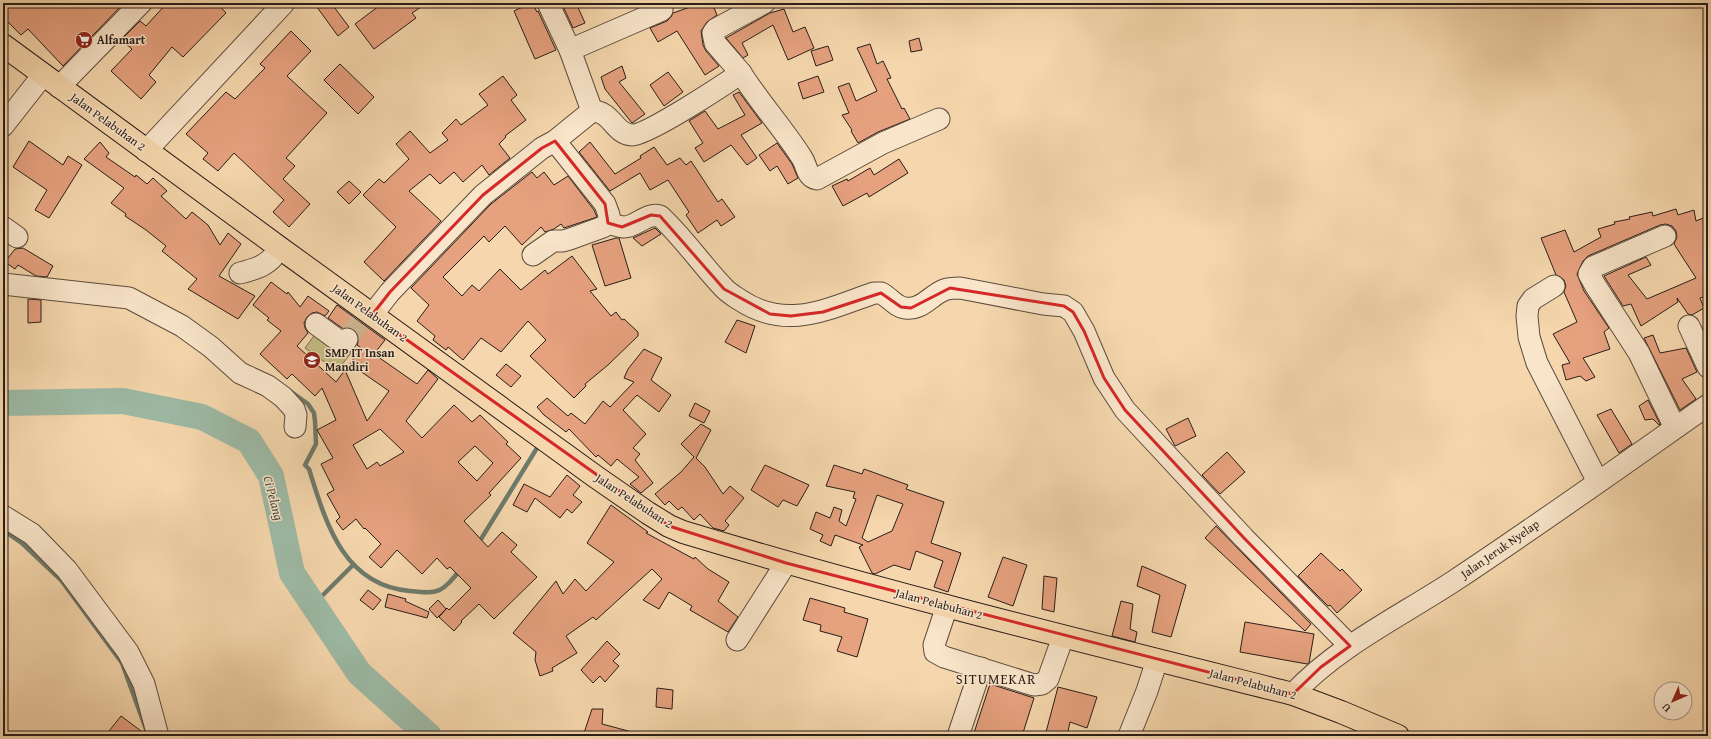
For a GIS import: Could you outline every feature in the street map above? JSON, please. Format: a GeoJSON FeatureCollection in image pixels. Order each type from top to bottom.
{"type":"FeatureCollection","features":[{"type":"Feature","properties":{"kind":"main road","name":"Jalan Pelabuhan 2"},"geometry":{"type":"LineString","coordinates":[[3,45],[280,248],[367,315],[596,477],[669,526],[683,532],[786,563],[1063,637],[1293,694],[1342,712],[1398,736]]}},
{"type":"Feature","properties":{"kind":"street"},"geometry":{"type":"LineString","coordinates":[[3,126],[51,81],[141,3]]}},
{"type":"Feature","properties":{"kind":"street"},"geometry":{"type":"LineString","coordinates":[[146,151],[284,3]]}},
{"type":"Feature","properties":{"kind":"street"},"geometry":{"type":"LineString","coordinates":[[548,3],[570,50],[592,111]]}},
{"type":"Feature","properties":{"kind":"street"},"geometry":{"type":"LineString","coordinates":[[764,3],[716,29],[713,33],[715,43],[741,73],[750,88],[803,159],[809,175],[814,178],[821,177],[883,143],[939,119]]}},
{"type":"Feature","properties":{"kind":"street"},"geometry":{"type":"LineString","coordinates":[[570,50],[662,10]]}},
{"type":"Feature","properties":{"kind":"street"},"geometry":{"type":"LineString","coordinates":[[367,315],[483,195],[542,148],[555,141],[592,111],[599,111],[608,116],[622,131],[633,135],[647,130],[704,98],[741,73]]}},
{"type":"Feature","properties":{"kind":"street"},"geometry":{"type":"LineString","coordinates":[[555,141],[605,204],[608,215],[608,223]]}},
{"type":"Feature","properties":{"kind":"street"},"geometry":{"type":"LineString","coordinates":[[608,223],[622,227],[628,226],[651,215],[660,216],[724,289],[745,303],[770,314],[791,316],[823,312],[874,293],[881,293],[906,309],[920,306],[944,290],[950,288],[960,288],[1043,304],[1064,306],[1073,312],[1104,378],[1125,410],[1244,538],[1350,646]]}},
{"type":"Feature","properties":{"kind":"street"},"geometry":{"type":"LineString","coordinates":[[533,255],[553,241],[570,239],[603,227],[608,223]]}},
{"type":"Feature","properties":{"kind":"street"},"geometry":{"type":"LineString","coordinates":[[1665,236],[1593,267],[1589,274],[1594,285],[1639,353],[1675,428]]}},
{"type":"Feature","properties":{"kind":"street"},"geometry":{"type":"LineString","coordinates":[[240,273],[260,268],[274,257],[280,248]]}},
{"type":"Feature","properties":{"kind":"street"},"geometry":{"type":"LineString","coordinates":[[3,284],[129,298],[182,326],[211,347],[240,373],[268,386],[283,397],[294,409],[296,416],[295,427]]}},
{"type":"Feature","properties":{"kind":"street"},"geometry":{"type":"LineString","coordinates":[[1554,286],[1533,299],[1528,306],[1527,316],[1529,337],[1538,362],[1598,482]]}},
{"type":"Feature","properties":{"kind":"street"},"geometry":{"type":"LineString","coordinates":[[316,324],[342,343],[347,339]]}},
{"type":"Feature","properties":{"kind":"street"},"geometry":{"type":"LineString","coordinates":[[1689,326],[1708,367]]}},
{"type":"Feature","properties":{"kind":"street","name":"Jalan Jeruk Nyelap"},"geometry":{"type":"LineString","coordinates":[[1293,694],[1321,667],[1350,646],[1466,573],[1708,404]]}},
{"type":"Feature","properties":{"kind":"street"},"geometry":{"type":"LineString","coordinates":[[3,516],[32,534],[66,570],[128,652],[144,684],[158,736]]}},
{"type":"Feature","properties":{"kind":"street"},"geometry":{"type":"LineString","coordinates":[[737,640],[786,563]]}},
{"type":"Feature","properties":{"kind":"street"},"geometry":{"type":"LineString","coordinates":[[947,606],[934,645],[935,652],[944,657],[1034,685],[1042,684],[1048,679],[1063,637]]}},
{"type":"Feature","properties":{"kind":"street"},"geometry":{"type":"LineString","coordinates":[[1129,736],[1147,691],[1157,660]]}},
{"type":"Feature","properties":{"kind":"street"},"geometry":{"type":"LineString","coordinates":[[958,736],[981,668]]}},
{"type":"Feature","properties":{"kind":"highlighted area"},"geometry":{"type":"Polygon","coordinates":[[[555,141],[605,204],[608,223],[622,227],[651,215],[660,216],[724,289],[770,314],[791,316],[823,312],[881,293],[901,307],[911,308],[950,288],[1064,306],[1073,312],[1084,331],[1104,378],[1125,410],[1244,538],[1350,646],[1321,667],[1293,694],[786,563],[669,526],[372,315],[390,292],[483,195],[542,148],[555,141]]]}},
{"type":"Feature","properties":{"kind":"shaded area"},"geometry":{"type":"Polygon","coordinates":[[[319,329],[351,353],[337,371],[305,348],[319,329]]]}},
{"type":"Feature","properties":{"kind":"building"},"geometry":{"type":"Polygon","coordinates":[[[3,3],[124,3],[63,66],[28,29],[21,35],[3,17],[3,3]]]}},
{"type":"Feature","properties":{"kind":"building"},"geometry":{"type":"Polygon","coordinates":[[[167,3],[217,3],[226,13],[183,57],[172,47],[149,75],[156,82],[141,99],[111,71],[132,49],[121,40],[140,21],[146,26],[167,3]]]}},
{"type":"Feature","properties":{"kind":"building"},"geometry":{"type":"Polygon","coordinates":[[[314,3],[331,3],[349,27],[338,36],[314,3]]]}},
{"type":"Feature","properties":{"kind":"building"},"geometry":{"type":"Polygon","coordinates":[[[383,3],[427,3],[412,13],[416,18],[374,49],[355,24],[383,3]]]}},
{"type":"Feature","properties":{"kind":"building"},"geometry":{"type":"Polygon","coordinates":[[[531,3],[537,12],[538,11],[556,50],[535,59],[514,11],[531,3]]]}},
{"type":"Feature","properties":{"kind":"building"},"geometry":{"type":"Polygon","coordinates":[[[576,3],[585,23],[573,28],[562,4],[576,3]]]}},
{"type":"Feature","properties":{"kind":"building"},"geometry":{"type":"Polygon","coordinates":[[[695,3],[712,3],[717,15],[707,22],[701,31],[703,45],[706,51],[719,66],[705,75],[677,31],[658,42],[650,28],[667,21],[673,13],[696,5],[695,3]]]}},
{"type":"Feature","properties":{"kind":"building"},"geometry":{"type":"Polygon","coordinates":[[[784,9],[793,32],[805,27],[814,48],[788,60],[773,25],[742,43],[748,55],[743,58],[726,38],[770,13],[784,9]]]}},
{"type":"Feature","properties":{"kind":"building"},"geometry":{"type":"Polygon","coordinates":[[[291,31],[311,51],[287,76],[327,113],[286,158],[295,166],[283,179],[310,204],[289,227],[273,212],[284,200],[234,153],[218,171],[203,159],[208,153],[186,134],[226,92],[235,99],[265,68],[260,64],[291,31]]]}},
{"type":"Feature","properties":{"kind":"building"},"geometry":{"type":"Polygon","coordinates":[[[919,38],[922,50],[911,52],[909,41],[919,38]]]}},
{"type":"Feature","properties":{"kind":"building"},"geometry":{"type":"Polygon","coordinates":[[[870,44],[877,64],[883,61],[891,78],[887,79],[902,109],[904,108],[910,119],[878,132],[858,143],[851,131],[852,130],[842,115],[849,113],[838,87],[849,83],[856,101],[877,91],[857,48],[870,44]]]}},
{"type":"Feature","properties":{"kind":"building"},"geometry":{"type":"Polygon","coordinates":[[[828,46],[833,60],[816,66],[811,51],[828,46]]]}},
{"type":"Feature","properties":{"kind":"building"},"geometry":{"type":"Polygon","coordinates":[[[340,64],[374,97],[358,114],[324,80],[340,64]]]}},
{"type":"Feature","properties":{"kind":"building"},"geometry":{"type":"Polygon","coordinates":[[[622,66],[626,78],[619,82],[645,114],[632,123],[605,89],[601,77],[622,66]]]}},
{"type":"Feature","properties":{"kind":"building"},"geometry":{"type":"Polygon","coordinates":[[[668,72],[683,92],[664,106],[650,85],[668,72]]]}},
{"type":"Feature","properties":{"kind":"building"},"geometry":{"type":"Polygon","coordinates":[[[503,76],[517,95],[511,100],[526,120],[505,136],[506,137],[499,144],[510,158],[489,175],[482,165],[463,182],[454,172],[440,184],[430,174],[409,191],[441,221],[384,281],[364,262],[396,227],[363,195],[379,179],[384,183],[409,159],[396,144],[410,131],[430,153],[448,140],[442,133],[456,119],[461,125],[488,105],[479,94],[503,76]]]}},
{"type":"Feature","properties":{"kind":"building"},"geometry":{"type":"Polygon","coordinates":[[[818,76],[824,92],[803,99],[798,83],[818,76]]]}},
{"type":"Feature","properties":{"kind":"building"},"geometry":{"type":"Polygon","coordinates":[[[739,92],[762,123],[741,135],[757,158],[747,165],[731,145],[704,162],[695,148],[703,143],[689,121],[705,111],[718,129],[745,115],[733,95],[739,92]]]}},
{"type":"Feature","properties":{"kind":"building"},"geometry":{"type":"Polygon","coordinates":[[[29,141],[63,165],[68,156],[82,165],[49,218],[35,210],[47,190],[13,167],[29,141]]]}},
{"type":"Feature","properties":{"kind":"building"},"geometry":{"type":"Polygon","coordinates":[[[100,142],[109,153],[106,157],[135,177],[136,175],[147,184],[153,178],[167,191],[161,196],[186,219],[192,212],[208,225],[220,245],[228,233],[241,244],[219,276],[255,296],[238,319],[188,289],[197,279],[162,251],[166,246],[125,216],[126,214],[111,203],[124,188],[84,159],[100,142]]]}},
{"type":"Feature","properties":{"kind":"building"},"geometry":{"type":"Polygon","coordinates":[[[590,142],[615,174],[641,158],[640,156],[654,147],[667,165],[680,158],[686,165],[691,161],[718,202],[722,199],[735,217],[721,226],[717,220],[698,233],[686,215],[689,212],[668,180],[650,190],[640,173],[610,191],[579,152],[590,142]]]}},
{"type":"Feature","properties":{"kind":"building"},"geometry":{"type":"Polygon","coordinates":[[[777,143],[792,164],[798,178],[788,184],[777,166],[770,171],[759,155],[777,143]]]}},
{"type":"Feature","properties":{"kind":"building"},"geometry":{"type":"Polygon","coordinates":[[[899,159],[908,173],[869,197],[867,193],[843,206],[832,186],[847,179],[848,181],[870,168],[874,175],[899,159]]]}},
{"type":"Feature","properties":{"kind":"building"},"geometry":{"type":"Polygon","coordinates":[[[532,172],[537,178],[544,172],[554,185],[568,176],[594,210],[597,217],[564,228],[561,224],[554,229],[545,232],[541,227],[522,245],[505,226],[489,242],[484,236],[443,277],[462,296],[472,285],[479,291],[500,269],[521,290],[545,270],[548,274],[572,256],[597,289],[590,291],[611,316],[616,312],[622,320],[624,319],[638,332],[638,336],[608,365],[585,384],[586,386],[574,398],[530,356],[546,340],[528,321],[501,352],[481,338],[463,360],[448,347],[446,350],[433,340],[435,336],[417,321],[429,305],[411,288],[491,204],[532,172]]]}},
{"type":"Feature","properties":{"kind":"building"},"geometry":{"type":"Polygon","coordinates":[[[349,181],[361,192],[349,204],[337,192],[349,181]]]}},
{"type":"Feature","properties":{"kind":"building"},"geometry":{"type":"Polygon","coordinates":[[[1676,209],[1678,215],[1694,210],[1696,221],[1708,216],[1708,297],[1700,298],[1704,308],[1692,315],[1688,314],[1677,298],[1678,302],[1641,326],[1631,304],[1623,306],[1604,276],[1646,257],[1651,265],[1628,275],[1647,299],[1696,278],[1674,244],[1677,237],[1676,231],[1672,226],[1666,224],[1660,225],[1588,256],[1583,261],[1577,274],[1584,291],[1609,328],[1604,332],[1610,349],[1583,358],[1595,377],[1586,381],[1580,376],[1566,380],[1562,365],[1570,363],[1553,334],[1577,322],[1564,292],[1566,286],[1564,280],[1556,275],[1541,238],[1565,230],[1574,252],[1601,237],[1598,229],[1615,224],[1614,222],[1652,212],[1653,216],[1676,209]]]}},
{"type":"Feature","properties":{"kind":"building"},"geometry":{"type":"Polygon","coordinates":[[[655,228],[661,234],[642,246],[633,238],[655,228]]]}},
{"type":"Feature","properties":{"kind":"building"},"geometry":{"type":"Polygon","coordinates":[[[619,238],[631,278],[605,286],[592,245],[619,238]]]}},
{"type":"Feature","properties":{"kind":"building"},"geometry":{"type":"Polygon","coordinates":[[[23,248],[53,266],[47,277],[36,276],[18,265],[15,269],[5,262],[15,249],[23,248]]]}},
{"type":"Feature","properties":{"kind":"building"},"geometry":{"type":"Polygon","coordinates":[[[271,282],[287,294],[288,292],[300,307],[308,296],[329,311],[325,316],[317,312],[312,313],[307,317],[304,323],[308,333],[297,346],[336,382],[345,370],[367,421],[389,391],[350,364],[361,348],[357,345],[359,339],[358,334],[354,329],[348,327],[342,328],[328,318],[337,305],[385,340],[374,354],[417,384],[428,370],[438,379],[406,421],[422,438],[454,405],[472,422],[480,415],[508,442],[506,444],[521,458],[489,493],[491,495],[464,521],[488,547],[502,532],[517,545],[511,552],[537,577],[494,619],[479,604],[461,621],[462,622],[454,631],[439,617],[447,608],[449,610],[471,588],[450,567],[447,569],[437,558],[422,574],[397,550],[381,568],[369,557],[381,544],[365,528],[364,529],[356,519],[343,530],[336,521],[340,517],[327,494],[334,490],[321,464],[333,458],[317,430],[336,420],[322,388],[315,396],[292,374],[287,379],[260,354],[281,331],[267,320],[269,318],[253,305],[271,282]],[[380,429],[353,445],[367,469],[377,462],[380,466],[404,452],[380,429]],[[475,446],[458,462],[477,481],[493,463],[475,446]]]}},
{"type":"Feature","properties":{"kind":"building"},"geometry":{"type":"Polygon","coordinates":[[[28,299],[41,300],[41,322],[28,323],[28,299]]]}},
{"type":"Feature","properties":{"kind":"building"},"geometry":{"type":"Polygon","coordinates":[[[737,320],[755,326],[746,353],[725,342],[737,320]]]}},
{"type":"Feature","properties":{"kind":"building"},"geometry":{"type":"Polygon","coordinates":[[[1653,335],[1660,353],[1686,348],[1697,372],[1682,379],[1696,399],[1680,410],[1644,338],[1653,335]]]}},
{"type":"Feature","properties":{"kind":"building"},"geometry":{"type":"Polygon","coordinates":[[[644,349],[662,358],[651,380],[671,395],[659,412],[637,395],[623,410],[646,434],[633,448],[640,454],[635,460],[653,483],[641,493],[630,484],[639,477],[617,459],[611,466],[598,455],[596,457],[569,429],[566,432],[544,415],[537,407],[547,398],[568,416],[571,413],[585,424],[603,401],[610,407],[634,382],[624,378],[628,369],[644,349]]]}},
{"type":"Feature","properties":{"kind":"building"},"geometry":{"type":"Polygon","coordinates":[[[506,364],[521,376],[511,387],[496,375],[506,364]]]}},
{"type":"Feature","properties":{"kind":"building"},"geometry":{"type":"Polygon","coordinates":[[[1648,400],[1660,424],[1659,425],[1653,419],[1645,420],[1639,406],[1648,400]]]}},
{"type":"Feature","properties":{"kind":"building"},"geometry":{"type":"Polygon","coordinates":[[[695,403],[710,411],[704,423],[689,416],[695,403]]]}},
{"type":"Feature","properties":{"kind":"building"},"geometry":{"type":"Polygon","coordinates":[[[1611,409],[1632,444],[1619,453],[1597,415],[1611,409]]]}},
{"type":"Feature","properties":{"kind":"building"},"geometry":{"type":"Polygon","coordinates":[[[1188,418],[1196,436],[1175,446],[1166,429],[1188,418]]]}},
{"type":"Feature","properties":{"kind":"building"},"geometry":{"type":"Polygon","coordinates":[[[701,424],[711,430],[696,458],[705,467],[723,494],[730,486],[744,498],[725,521],[729,525],[724,531],[713,528],[700,514],[694,520],[682,507],[678,510],[669,501],[665,505],[655,494],[681,472],[694,457],[681,444],[701,424]]]}},
{"type":"Feature","properties":{"kind":"building"},"geometry":{"type":"Polygon","coordinates":[[[1227,452],[1245,472],[1220,494],[1202,475],[1227,452]]]}},
{"type":"Feature","properties":{"kind":"building"},"geometry":{"type":"Polygon","coordinates":[[[765,465],[809,485],[797,506],[783,500],[778,507],[751,490],[765,465]]]}},
{"type":"Feature","properties":{"kind":"building"},"geometry":{"type":"Polygon","coordinates":[[[834,465],[862,474],[864,469],[908,485],[906,489],[944,502],[931,543],[961,553],[948,592],[934,587],[943,561],[916,551],[910,570],[894,565],[875,574],[872,573],[859,547],[863,545],[835,535],[831,546],[820,541],[823,535],[810,529],[816,512],[830,518],[834,507],[842,510],[839,521],[846,526],[856,499],[853,498],[855,492],[826,486],[834,465]],[[877,495],[862,538],[868,542],[892,531],[903,504],[877,495]]]}},
{"type":"Feature","properties":{"kind":"building"},"geometry":{"type":"Polygon","coordinates":[[[567,475],[580,486],[573,495],[582,502],[572,513],[567,509],[560,518],[535,498],[527,512],[513,505],[524,484],[550,497],[567,475]]]}},
{"type":"Feature","properties":{"kind":"building"},"geometry":{"type":"Polygon","coordinates":[[[611,505],[648,532],[646,533],[694,559],[695,557],[708,569],[729,582],[718,601],[738,617],[728,632],[690,610],[692,606],[669,592],[659,609],[643,600],[662,579],[652,569],[596,620],[593,617],[566,636],[577,653],[552,668],[553,671],[540,676],[535,660],[536,652],[513,633],[556,581],[563,594],[575,579],[586,591],[614,562],[587,543],[611,505]]]}},
{"type":"Feature","properties":{"kind":"building"},"geometry":{"type":"Polygon","coordinates":[[[1216,526],[1311,624],[1305,631],[1205,538],[1216,526]]]}},
{"type":"Feature","properties":{"kind":"building"},"geometry":{"type":"Polygon","coordinates":[[[1321,553],[1340,571],[1342,569],[1362,590],[1337,613],[1298,576],[1321,553]]]}},
{"type":"Feature","properties":{"kind":"building"},"geometry":{"type":"Polygon","coordinates":[[[1003,557],[1027,565],[1013,606],[988,597],[1003,557]]]}},
{"type":"Feature","properties":{"kind":"building"},"geometry":{"type":"Polygon","coordinates":[[[1142,566],[1186,585],[1171,637],[1152,632],[1160,595],[1137,586],[1142,566]]]}},
{"type":"Feature","properties":{"kind":"building"},"geometry":{"type":"Polygon","coordinates":[[[1044,576],[1057,578],[1054,612],[1042,609],[1044,576]]]}},
{"type":"Feature","properties":{"kind":"building"},"geometry":{"type":"Polygon","coordinates":[[[368,590],[381,600],[373,610],[360,600],[368,590]]]}},
{"type":"Feature","properties":{"kind":"building"},"geometry":{"type":"Polygon","coordinates":[[[388,594],[406,599],[405,601],[429,612],[427,618],[385,607],[388,594]]]}},
{"type":"Feature","properties":{"kind":"building"},"geometry":{"type":"Polygon","coordinates":[[[810,598],[845,608],[844,612],[868,619],[857,657],[837,651],[842,637],[820,631],[821,625],[803,620],[810,598]]]}},
{"type":"Feature","properties":{"kind":"building"},"geometry":{"type":"Polygon","coordinates":[[[438,600],[446,609],[437,618],[429,609],[438,600]]]}},
{"type":"Feature","properties":{"kind":"building"},"geometry":{"type":"Polygon","coordinates":[[[1121,601],[1133,604],[1130,629],[1137,632],[1135,642],[1112,636],[1121,601]]]}},
{"type":"Feature","properties":{"kind":"building"},"geometry":{"type":"Polygon","coordinates":[[[1245,622],[1314,634],[1309,663],[1307,664],[1240,652],[1245,622]]]}},
{"type":"Feature","properties":{"kind":"building"},"geometry":{"type":"Polygon","coordinates":[[[607,641],[620,654],[613,661],[619,666],[605,682],[600,676],[593,683],[581,670],[607,641]]]}},
{"type":"Feature","properties":{"kind":"building"},"geometry":{"type":"Polygon","coordinates":[[[990,684],[1034,698],[1022,736],[973,736],[990,684]]]}},
{"type":"Feature","properties":{"kind":"building"},"geometry":{"type":"Polygon","coordinates":[[[1058,687],[1097,697],[1087,728],[1070,722],[1067,736],[1045,736],[1058,687]]]}},
{"type":"Feature","properties":{"kind":"building"},"geometry":{"type":"Polygon","coordinates":[[[657,688],[673,690],[672,709],[656,707],[657,688]]]}},
{"type":"Feature","properties":{"kind":"building"},"geometry":{"type":"Polygon","coordinates":[[[592,709],[603,709],[602,724],[632,732],[631,736],[583,736],[592,709]]]}},
{"type":"Feature","properties":{"kind":"building"},"geometry":{"type":"Polygon","coordinates":[[[121,716],[145,734],[146,736],[105,736],[121,716]]]}},
{"type":"Feature","properties":{"kind":"waterway"},"geometry":{"type":"LineString","coordinates":[[290,391],[308,404],[314,413],[316,444],[305,465],[309,469],[331,530],[341,548],[353,564],[368,577],[387,586],[420,592],[434,592],[439,590],[449,583],[461,569]]}},
{"type":"Feature","properties":{"kind":"waterway","name":"Ci Pelang"},"geometry":{"type":"LineString","coordinates":[[3,403],[123,401],[202,417],[249,441],[271,476],[292,573],[359,673],[429,736]]}},
{"type":"Feature","properties":{"kind":"waterway"},"geometry":{"type":"LineString","coordinates":[[478,544],[537,448]]}},
{"type":"Feature","properties":{"kind":"waterway"},"geometry":{"type":"LineString","coordinates":[[3,530],[23,544],[61,580],[122,663],[147,732]]}},
{"type":"Feature","properties":{"kind":"waterway"},"geometry":{"type":"LineString","coordinates":[[313,605],[353,565]]}},
{"type":"Feature","properties":{"kind":"tunnel"},"geometry":{"type":"LineString","coordinates":[[347,339],[362,319]]}},
{"type":"Feature","properties":{"kind":"place","name":"Alfamart"},"geometry":{"type":"Point","coordinates":[84,40]}},
{"type":"Feature","properties":{"kind":"place","name":"SMP IT Insan Mandiri"},"geometry":{"type":"Point","coordinates":[312,360]}},
{"type":"Feature","properties":{"kind":"district","name":"SITUMEKAR"},"geometry":{"type":"Point","coordinates":[996,679]}}]}
